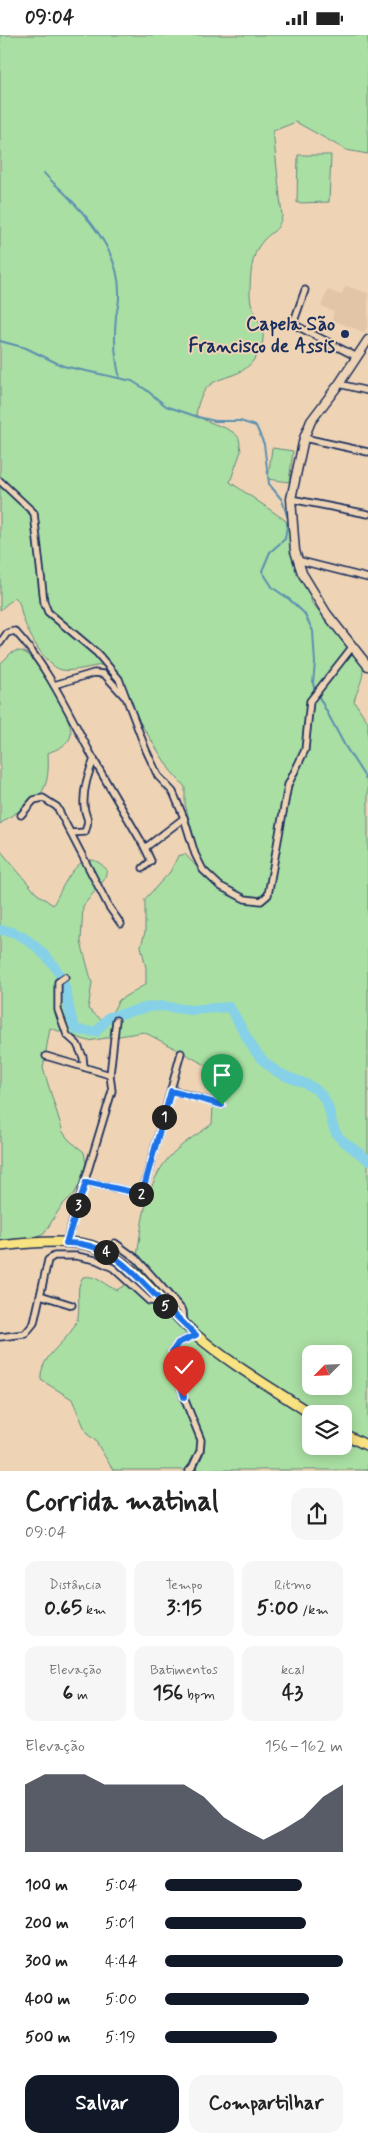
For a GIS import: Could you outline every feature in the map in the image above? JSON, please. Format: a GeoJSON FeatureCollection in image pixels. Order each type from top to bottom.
{"type":"FeatureCollection","features":[{"type":"Feature","properties":{"kind":"main road"},"geometry":{"type":"LineString","coordinates":[[0,1246],[77,1243],[94,1246],[124,1262],[161,1302],[196,1335],[247,1372],[302,1408]]}},
{"type":"Feature","properties":{"kind":"main road"},"geometry":{"type":"LineString","coordinates":[[352,1438],[368,1446]]}},
{"type":"Feature","properties":{"kind":"street"},"geometry":{"type":"LineString","coordinates":[[305,290],[293,324],[308,330],[357,357]]}},
{"type":"Feature","properties":{"kind":"street"},"geometry":{"type":"LineString","coordinates":[[368,340],[339,384],[311,421],[304,438],[290,499],[294,551],[302,573],[327,614],[368,666]]}},
{"type":"Feature","properties":{"kind":"street"},"geometry":{"type":"LineString","coordinates":[[339,384],[368,391]]}},
{"type":"Feature","properties":{"kind":"street"},"geometry":{"type":"LineString","coordinates":[[304,438],[368,452]]}},
{"type":"Feature","properties":{"kind":"street"},"geometry":{"type":"LineString","coordinates":[[0,481],[34,513],[44,602],[48,612],[97,653],[119,679],[158,776],[173,792],[184,818],[195,854],[203,870],[220,887],[245,899],[262,901],[268,895],[288,785],[305,750],[310,701],[353,646]]}},
{"type":"Feature","properties":{"kind":"street"},"geometry":{"type":"LineString","coordinates":[[290,499],[368,515]]}},
{"type":"Feature","properties":{"kind":"street"},"geometry":{"type":"LineString","coordinates":[[297,560],[368,578]]}},
{"type":"Feature","properties":{"kind":"street"},"geometry":{"type":"LineString","coordinates":[[0,643],[7,633],[15,631],[28,646],[54,685],[145,848],[151,861],[143,867]]}},
{"type":"Feature","properties":{"kind":"street"},"geometry":{"type":"LineString","coordinates":[[54,685],[94,673],[104,674],[126,699]]}},
{"type":"Feature","properties":{"kind":"street"},"geometry":{"type":"LineString","coordinates":[[71,833],[85,832],[89,820],[84,808],[84,795],[86,779],[94,759]]}},
{"type":"Feature","properties":{"kind":"street"},"geometry":{"type":"LineString","coordinates":[[21,815],[34,799],[43,798],[57,807],[109,907],[121,924]]}},
{"type":"Feature","properties":{"kind":"street"},"geometry":{"type":"LineString","coordinates":[[145,848],[184,818]]}},
{"type":"Feature","properties":{"kind":"street"},"geometry":{"type":"LineString","coordinates":[[65,977],[58,982],[58,1010],[67,1035],[77,1044],[83,1057],[84,1067]]}},
{"type":"Feature","properties":{"kind":"street"},"geometry":{"type":"LineString","coordinates":[[66,1243],[112,1091],[110,1075],[116,1020]]}},
{"type":"Feature","properties":{"kind":"street"},"geometry":{"type":"LineString","coordinates":[[86,1182],[142,1194],[181,1053]]}},
{"type":"Feature","properties":{"kind":"street"},"geometry":{"type":"LineString","coordinates":[[46,1056],[110,1075]]}},
{"type":"Feature","properties":{"kind":"street"},"geometry":{"type":"LineString","coordinates":[[171,1091],[222,1105]]}},
{"type":"Feature","properties":{"kind":"street"},"geometry":{"type":"LineString","coordinates":[[115,1243],[137,1259],[178,1305],[183,1311],[184,1324]]}},
{"type":"Feature","properties":{"kind":"street"},"geometry":{"type":"LineString","coordinates":[[0,1337],[25,1334],[34,1323],[48,1260],[54,1255],[76,1255],[96,1260],[113,1268],[149,1301],[161,1302]]}},
{"type":"Feature","properties":{"kind":"street"},"geometry":{"type":"LineString","coordinates":[[40,1295],[72,1305]]}},
{"type":"Feature","properties":{"kind":"street"},"geometry":{"type":"LineString","coordinates":[[188,1471],[193,1466],[200,1451],[201,1440],[184,1397],[172,1352],[178,1343],[196,1335]]}},
{"type":"Feature","properties":{"kind":"shaded area"},"geometry":{"type":"Polygon","coordinates":[[[346,286],[368,293],[368,325],[364,332],[332,320],[334,312],[321,306],[328,290],[341,295],[346,286]]]}},
{"type":"Feature","properties":{"kind":"green space"},"geometry":{"type":"Polygon","coordinates":[[[0,35],[368,35],[368,154],[346,150],[296,122],[273,131],[282,216],[277,229],[266,238],[255,253],[250,281],[251,303],[263,331],[261,348],[255,358],[239,373],[221,379],[206,389],[200,399],[196,415],[231,431],[239,438],[241,451],[230,482],[285,520],[290,530],[312,603],[361,660],[363,665],[361,681],[354,701],[368,722],[368,1470],[113,1470],[95,1440],[87,1434],[72,1399],[41,1380],[45,1363],[68,1335],[77,1320],[79,1309],[78,1292],[83,1277],[92,1277],[117,1290],[134,1279],[144,1211],[155,1179],[163,1165],[174,1152],[212,1124],[215,1070],[144,1032],[88,1041],[50,1028],[43,1068],[63,1132],[69,1140],[84,1152],[86,1163],[81,1182],[74,1194],[62,1205],[44,1234],[28,1241],[0,1246],[0,850],[36,893],[53,905],[74,869],[81,863],[89,860],[98,862],[107,870],[104,880],[83,906],[81,942],[92,983],[88,1009],[106,1023],[119,1000],[146,984],[146,968],[141,946],[145,932],[145,899],[170,872],[178,856],[185,854],[196,866],[198,853],[185,804],[185,787],[170,770],[104,665],[72,670],[62,670],[55,667],[37,647],[24,622],[15,597],[0,610],[0,35]]]}},
{"type":"Feature","properties":{"kind":"green space"},"geometry":{"type":"Polygon","coordinates":[[[298,155],[331,155],[329,202],[297,203],[298,155]]]}},
{"type":"Feature","properties":{"kind":"green space"},"geometry":{"type":"Polygon","coordinates":[[[272,448],[293,451],[289,482],[268,479],[272,448]]]}},
{"type":"Feature","properties":{"kind":"green space"},"geometry":{"type":"Polygon","coordinates":[[[16,651],[23,652],[30,657],[46,676],[61,702],[71,734],[66,744],[48,753],[48,769],[43,790],[30,803],[0,824],[0,664],[11,653],[16,651]]]}},
{"type":"Feature","properties":{"kind":"waterway"},"geometry":{"type":"LineString","coordinates":[[44,173],[68,196],[98,232],[116,269],[119,283],[119,300],[115,340],[120,378]]}},
{"type":"Feature","properties":{"kind":"waterway"},"geometry":{"type":"LineString","coordinates":[[0,341],[26,348],[63,366],[132,381],[166,406],[198,417],[215,421],[240,421],[256,426],[264,444],[269,484],[282,500],[288,519],[285,539],[270,552],[262,571],[273,588],[304,613],[313,631],[315,663],[313,683],[315,692]]}},
{"type":"Feature","properties":{"kind":"waterway"},"geometry":{"type":"LineString","coordinates":[[319,697],[345,746],[368,782]]}},
{"type":"Feature","properties":{"kind":"waterway"},"geometry":{"type":"LineString","coordinates":[[0,930],[19,935],[38,948],[53,965],[63,982],[77,1030],[96,1032],[109,1017],[149,1007],[161,1006],[190,1010],[229,1007],[260,1057],[276,1071],[315,1089],[328,1107],[338,1136],[368,1160]]}},
{"type":"Feature","properties":{"kind":"place","name":"Capela São Francisco de Assis"},"geometry":{"type":"Point","coordinates":[345,334]}},
{"type":"Feature","properties":{"kind":"route"},"geometry":{"type":"LineString","coordinates":[[184,1397],[172,1352],[178,1343],[196,1335],[161,1302],[124,1262],[94,1246],[66,1243],[86,1182],[142,1194],[171,1091],[222,1105]]}}]}
